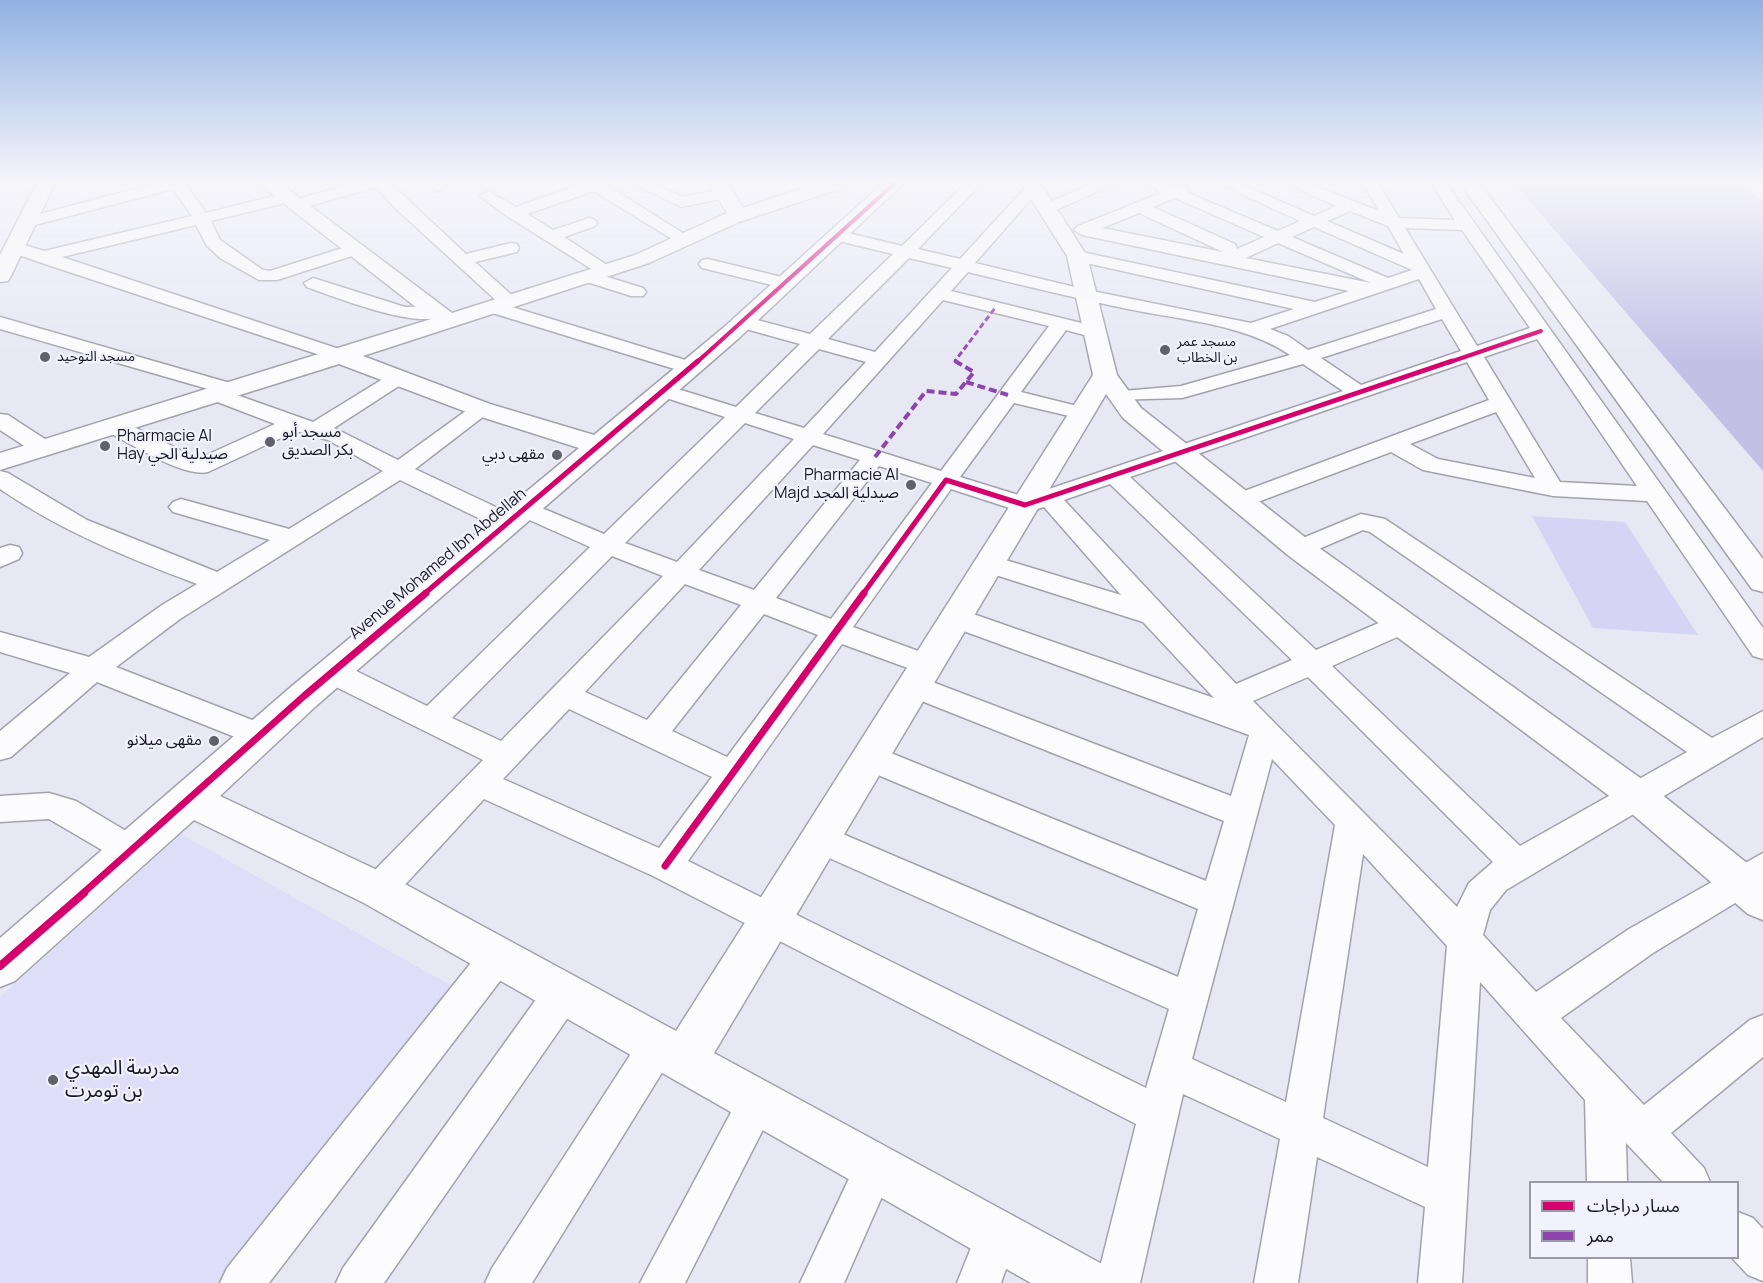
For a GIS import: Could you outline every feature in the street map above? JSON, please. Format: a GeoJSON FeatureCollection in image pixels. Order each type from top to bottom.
{"type":"FeatureCollection","features":[{"type":"Feature","properties":{"kind":"street"},"geometry":{"type":"LineString","coordinates":[[0,276],[19,254],[41,243]]}},
{"type":"Feature","properties":{"kind":"street"},"geometry":{"type":"LineString","coordinates":[[19,254],[74,243]]}},
{"type":"Feature","properties":{"kind":"street"},"geometry":{"type":"LineString","coordinates":[[214,243],[226,254],[265,277],[352,250]]}},
{"type":"Feature","properties":{"kind":"street"},"geometry":{"type":"LineString","coordinates":[[343,243],[442,317]]}},
{"type":"Feature","properties":{"kind":"street"},"geometry":{"type":"LineString","coordinates":[[444,243],[464,260],[501,305],[688,367]]}},
{"type":"Feature","properties":{"kind":"street"},"geometry":{"type":"LineString","coordinates":[[559,243],[598,274],[637,292]]}},
{"type":"Feature","properties":{"kind":"street"},"geometry":{"type":"LineString","coordinates":[[0,462],[338,356],[442,317],[501,305],[598,274],[679,243]]}},
{"type":"Feature","properties":{"kind":"street","name":"Avenue Mohamed Ibn Abdellah"},"geometry":{"type":"LineString","coordinates":[[0,966],[332,672],[742,322],[828,243]]}},
{"type":"Feature","properties":{"kind":"street"},"geometry":{"type":"LineString","coordinates":[[873,243],[1088,295],[1252,329],[1273,336],[1358,392]]}},
{"type":"Feature","properties":{"kind":"street"},"geometry":{"type":"LineString","coordinates":[[430,721],[914,243]]}},
{"type":"Feature","properties":{"kind":"street"},"geometry":{"type":"LineString","coordinates":[[378,890],[682,573],[807,435],[941,294],[984,243]]}},
{"type":"Feature","properties":{"kind":"street"},"geometry":{"type":"LineString","coordinates":[[1068,243],[1077,256],[1095,332],[1111,386],[1132,412],[1300,549],[1404,622],[1756,884],[1641,941],[1533,1016]]}},
{"type":"Feature","properties":{"kind":"street"},"geometry":{"type":"LineString","coordinates":[[1162,243],[1379,287]]}},
{"type":"Feature","properties":{"kind":"street"},"geometry":{"type":"LineString","coordinates":[[1209,243],[1235,256]]}},
{"type":"Feature","properties":{"kind":"street"},"geometry":{"type":"LineString","coordinates":[[1235,256],[1265,243]]}},
{"type":"Feature","properties":{"kind":"street"},"geometry":{"type":"LineString","coordinates":[[1290,243],[1379,287]]}},
{"type":"Feature","properties":{"kind":"street"},"geometry":{"type":"LineString","coordinates":[[1363,243],[1421,269]]}},
{"type":"Feature","properties":{"kind":"street"},"geometry":{"type":"LineString","coordinates":[[1406,243],[1470,355],[1553,489]]}},
{"type":"Feature","properties":{"kind":"street"},"geometry":{"type":"LineString","coordinates":[[1480,243],[1763,649]]}},
{"type":"Feature","properties":{"kind":"street"},"geometry":{"type":"LineString","coordinates":[[1513,243],[1763,580]]}},
{"type":"Feature","properties":{"kind":"street"},"geometry":{"type":"LineString","coordinates":[[464,260],[511,248]]}},
{"type":"Feature","properties":{"kind":"street"},"geometry":{"type":"LineString","coordinates":[[19,254],[84,271],[338,356],[481,408],[597,445]]}},
{"type":"Feature","properties":{"kind":"street"},"geometry":{"type":"LineString","coordinates":[[1077,256],[1314,307]]}},
{"type":"Feature","properties":{"kind":"street"},"geometry":{"type":"LineString","coordinates":[[84,271],[113,257]]}},
{"type":"Feature","properties":{"kind":"street"},"geometry":{"type":"LineString","coordinates":[[708,264],[784,284]]}},
{"type":"Feature","properties":{"kind":"street"},"geometry":{"type":"LineString","coordinates":[[1252,329],[1379,287],[1421,269]]}},
{"type":"Feature","properties":{"kind":"street"},"geometry":{"type":"LineString","coordinates":[[313,284],[404,313],[442,317]]}},
{"type":"Feature","properties":{"kind":"street"},"geometry":{"type":"LineString","coordinates":[[941,294],[1095,332]]}},
{"type":"Feature","properties":{"kind":"street"},"geometry":{"type":"LineString","coordinates":[[507,1283],[671,1053],[771,919],[989,564],[1037,501],[1082,413],[1111,386],[1182,392],[1308,357],[1446,312]]}},
{"type":"Feature","properties":{"kind":"street"},"geometry":{"type":"LineString","coordinates":[[742,322],[879,359]]}},
{"type":"Feature","properties":{"kind":"street"},"geometry":{"type":"LineString","coordinates":[[0,324],[222,392],[293,424],[318,428],[340,436],[398,470],[516,516],[609,546],[836,631],[920,676],[1242,814]]}},
{"type":"Feature","properties":{"kind":"street"},"geometry":{"type":"LineString","coordinates":[[665,866],[1061,324]]}},
{"type":"Feature","properties":{"kind":"street"},"geometry":{"type":"LineString","coordinates":[[1037,501],[1541,330]]}},
{"type":"Feature","properties":{"kind":"street"},"geometry":{"type":"LineString","coordinates":[[318,428],[398,378]]}},
{"type":"Feature","properties":{"kind":"street"},"geometry":{"type":"LineString","coordinates":[[662,390],[946,480],[1037,501],[1152,614],[1260,728],[1352,820],[1689,1181]]}},
{"type":"Feature","properties":{"kind":"street"},"geometry":{"type":"LineString","coordinates":[[1008,395],[1082,413]]}},
{"type":"Feature","properties":{"kind":"street"},"geometry":{"type":"LineString","coordinates":[[1239,501],[1500,403]]}},
{"type":"Feature","properties":{"kind":"street"},"geometry":{"type":"LineString","coordinates":[[7,734],[93,669],[218,582],[358,498],[481,408]]}},
{"type":"Feature","properties":{"kind":"street"},"geometry":{"type":"LineString","coordinates":[[0,420],[43,448]]}},
{"type":"Feature","properties":{"kind":"street"},"geometry":{"type":"LineString","coordinates":[[114,426],[191,465],[200,467],[293,424]]}},
{"type":"Feature","properties":{"kind":"street"},"geometry":{"type":"LineString","coordinates":[[1393,444],[1431,465],[1553,489],[1655,494]]}},
{"type":"Feature","properties":{"kind":"street"},"geometry":{"type":"LineString","coordinates":[[651,736],[875,457]]}},
{"type":"Feature","properties":{"kind":"street"},"geometry":{"type":"LineString","coordinates":[[1113,474],[1312,663],[1517,865]]}},
{"type":"Feature","properties":{"kind":"street"},"geometry":{"type":"LineString","coordinates":[[0,478],[36,504],[109,542],[218,582]]}},
{"type":"Feature","properties":{"kind":"street"},"geometry":{"type":"LineString","coordinates":[[181,507],[291,538]]}},
{"type":"Feature","properties":{"kind":"street"},"geometry":{"type":"LineString","coordinates":[[1300,549],[1364,521],[1377,525],[1712,753]]}},
{"type":"Feature","properties":{"kind":"street"},"geometry":{"type":"LineString","coordinates":[[989,564],[1152,614]]}},
{"type":"Feature","properties":{"kind":"street"},"geometry":{"type":"LineString","coordinates":[[956,618],[1260,728]]}},
{"type":"Feature","properties":{"kind":"street"},"geometry":{"type":"LineString","coordinates":[[1233,698],[1404,622]]}},
{"type":"Feature","properties":{"kind":"street"},"geometry":{"type":"LineString","coordinates":[[0,642],[93,669],[260,735]]}},
{"type":"Feature","properties":{"kind":"street"},"geometry":{"type":"LineString","coordinates":[[332,672],[505,757]]}},
{"type":"Feature","properties":{"kind":"street"},"geometry":{"type":"LineString","coordinates":[[565,696],[732,773]]}},
{"type":"Feature","properties":{"kind":"street"},"geometry":{"type":"LineString","coordinates":[[1440,1283],[1465,939],[1470,916],[1483,889],[1491,880],[1763,723]]}},
{"type":"Feature","properties":{"kind":"street"},"geometry":{"type":"LineString","coordinates":[[1118,1283],[1170,1068],[1242,814],[1260,728]]}},
{"type":"Feature","properties":{"kind":"street"},"geometry":{"type":"LineString","coordinates":[[870,758],[1217,901]]}},
{"type":"Feature","properties":{"kind":"street"},"geometry":{"type":"LineString","coordinates":[[480,783],[665,866],[1158,1114]]}},
{"type":"Feature","properties":{"kind":"street"},"geometry":{"type":"LineString","coordinates":[[190,800],[378,890],[1083,1283]]}},
{"type":"Feature","properties":{"kind":"street"},"geometry":{"type":"LineString","coordinates":[[0,809],[49,806],[65,811],[130,850]]}},
{"type":"Feature","properties":{"kind":"street"},"geometry":{"type":"LineString","coordinates":[[1276,1283],[1352,820]]}},
{"type":"Feature","properties":{"kind":"street"},"geometry":{"type":"LineString","coordinates":[[820,839],[1189,1000]]}},
{"type":"Feature","properties":{"kind":"street"},"geometry":{"type":"LineString","coordinates":[[242,1283],[498,956]]}},
{"type":"Feature","properties":{"kind":"street"},"geometry":{"type":"LineString","coordinates":[[358,1283],[563,993]]}},
{"type":"Feature","properties":{"kind":"street"},"geometry":{"type":"LineString","coordinates":[[1642,1132],[1763,1034]]}},
{"type":"Feature","properties":{"kind":"street"},"geometry":{"type":"LineString","coordinates":[[1170,1068],[1448,1197]]}},
{"type":"Feature","properties":{"kind":"street"},"geometry":{"type":"LineString","coordinates":[[1604,1092],[1607,1181]]}},
{"type":"Feature","properties":{"kind":"street"},"geometry":{"type":"LineString","coordinates":[[662,1283],[758,1102]]}},
{"type":"Feature","properties":{"kind":"street"},"geometry":{"type":"LineString","coordinates":[[822,1283],[875,1167]]}},
{"type":"Feature","properties":{"kind":"street"},"geometry":{"type":"LineString","coordinates":[[979,1283],[997,1235]]}},
{"type":"Feature","properties":{"kind":"street"},"geometry":{"type":"LineString","coordinates":[[1739,1235],[1763,1260]]}},
{"type":"Feature","properties":{"kind":"street"},"geometry":{"type":"LineString","coordinates":[[1609,1259],[1610,1283]]}},
{"type":"Feature","properties":{"kind":"shaded area"},"geometry":{"type":"Polygon","coordinates":[[[1566,243],[1763,243],[1763,471],[1566,243]]]}},
{"type":"Feature","properties":{"kind":"shaded area"},"geometry":{"type":"Polygon","coordinates":[[[1532,516],[1625,522],[1698,635],[1593,628],[1532,516]]]}},
{"type":"Feature","properties":{"kind":"shaded area"},"geometry":{"type":"Polygon","coordinates":[[[181,834],[452,986],[222,1283],[0,1283],[0,997],[181,834]]]}},
{"type":"Feature","properties":{"kind":"marked path"},"geometry":{"type":"LineString","coordinates":[[875,457],[926,391],[956,394],[974,372],[955,361],[995,308]]}},
{"type":"Feature","properties":{"kind":"marked path"},"geometry":{"type":"LineString","coordinates":[[966,382],[1008,395]]}},
{"type":"Feature","properties":{"kind":"cycle path"},"geometry":{"type":"LineString","coordinates":[[0,966],[190,800],[304,696],[731,333],[830,243]]}},
{"type":"Feature","properties":{"kind":"cycle path"},"geometry":{"type":"LineString","coordinates":[[665,866],[946,480],[1025,505],[1541,331]]}},
{"type":"Feature","properties":{"kind":"place","name":"مسجد عمر بن الخطاب"},"geometry":{"type":"Point","coordinates":[1165,350]}},
{"type":"Feature","properties":{"kind":"place","name":"مسجد التوحيد"},"geometry":{"type":"Point","coordinates":[45,357]}},
{"type":"Feature","properties":{"kind":"place","name":"مسجد أبو بكر الصديق"},"geometry":{"type":"Point","coordinates":[270,442]}},
{"type":"Feature","properties":{"kind":"place","name":"Pharmacie Al Hay صيدلية الحي"},"geometry":{"type":"Point","coordinates":[105,446]}},
{"type":"Feature","properties":{"kind":"place","name":"مقهى دبي"},"geometry":{"type":"Point","coordinates":[557,455]}},
{"type":"Feature","properties":{"kind":"place","name":"Pharmacie Al Majd صيدلية المجد"},"geometry":{"type":"Point","coordinates":[911,485]}},
{"type":"Feature","properties":{"kind":"place","name":"مقهى ميلانو"},"geometry":{"type":"Point","coordinates":[214,741]}},
{"type":"Feature","properties":{"kind":"place","name":"مدرسة المهدي بن تومرت"},"geometry":{"type":"Point","coordinates":[53,1080]}}]}
